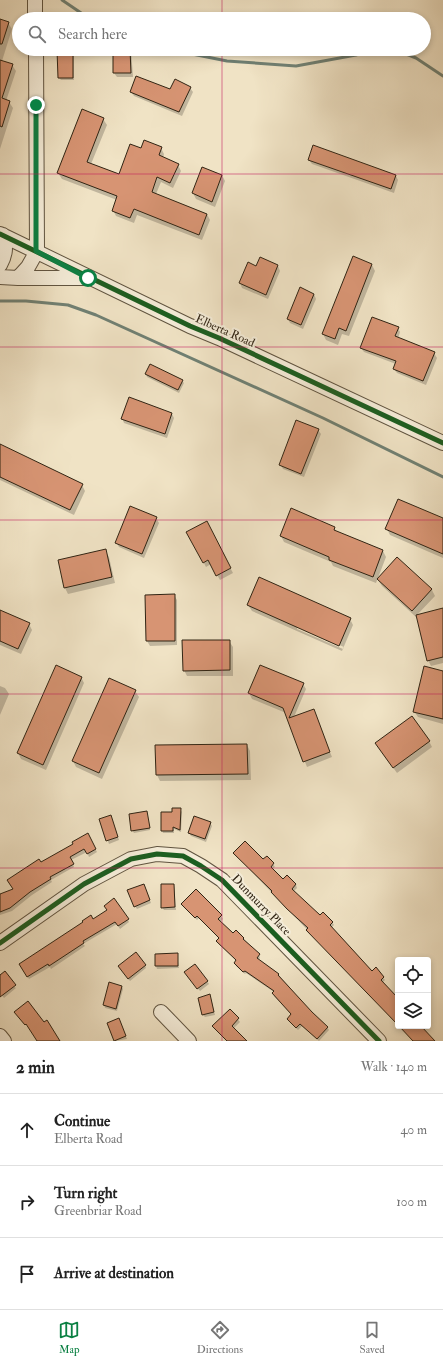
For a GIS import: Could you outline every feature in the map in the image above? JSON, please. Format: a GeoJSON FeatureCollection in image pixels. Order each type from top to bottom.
{"type":"FeatureCollection","features":[{"type":"Feature","properties":{"kind":"street"},"geometry":{"type":"LineString","coordinates":[[35,0],[35,12]]}},
{"type":"Feature","properties":{"kind":"street"},"geometry":{"type":"LineString","coordinates":[[18,278],[28,267],[36,251],[36,56]]}},
{"type":"Feature","properties":{"kind":"street"},"geometry":{"type":"LineString","coordinates":[[0,265],[4,257],[6,247],[1,235]]}},
{"type":"Feature","properties":{"kind":"street","name":"Elberta Road"},"geometry":{"type":"LineString","coordinates":[[1,235],[88,278],[443,444]]}},
{"type":"Feature","properties":{"kind":"street"},"geometry":{"type":"LineString","coordinates":[[0,278],[88,278]]}},
{"type":"Feature","properties":{"kind":"street","name":"Dunmurry Place"},"geometry":{"type":"LineString","coordinates":[[0,943],[84,884],[118,865],[131,859],[157,854],[183,856],[222,880],[379,1041]]}},
{"type":"Feature","properties":{"kind":"street"},"geometry":{"type":"LineString","coordinates":[[161,1012],[189,1041]]}},
{"type":"Feature","properties":{"kind":"street"},"geometry":{"type":"LineString","coordinates":[[0,1036],[4,1041]]}},
{"type":"Feature","properties":{"kind":"building"},"geometry":{"type":"Polygon","coordinates":[[[0,19],[9,22],[2,44],[0,44],[0,19]]]}},
{"type":"Feature","properties":{"kind":"building"},"geometry":{"type":"Polygon","coordinates":[[[57,56],[73,56],[73,78],[58,78],[57,56]]]}},
{"type":"Feature","properties":{"kind":"building"},"geometry":{"type":"Polygon","coordinates":[[[113,56],[130,56],[131,73],[113,73],[113,56]]]}},
{"type":"Feature","properties":{"kind":"building"},"geometry":{"type":"Polygon","coordinates":[[[0,60],[13,64],[2,98],[10,101],[2,127],[0,126],[0,60]]]}},
{"type":"Feature","properties":{"kind":"building"},"geometry":{"type":"Polygon","coordinates":[[[136,76],[170,89],[175,79],[191,87],[179,112],[130,92],[136,76]]]}},
{"type":"Feature","properties":{"kind":"building"},"geometry":{"type":"Polygon","coordinates":[[[82,109],[104,118],[87,162],[119,174],[130,144],[141,148],[144,140],[162,147],[159,155],[179,164],[170,183],[157,177],[152,192],[207,214],[199,235],[134,209],[130,218],[112,211],[117,196],[57,173],[82,109]]]}},
{"type":"Feature","properties":{"kind":"building"},"geometry":{"type":"Polygon","coordinates":[[[313,145],[396,175],[391,189],[308,160],[313,145]]]}},
{"type":"Feature","properties":{"kind":"building"},"geometry":{"type":"Polygon","coordinates":[[[202,167],[222,175],[212,202],[192,193],[202,167]]]}},
{"type":"Feature","properties":{"kind":"building"},"geometry":{"type":"Polygon","coordinates":[[[353,256],[372,264],[346,331],[339,328],[335,339],[322,334],[353,256]]]}},
{"type":"Feature","properties":{"kind":"building"},"geometry":{"type":"Polygon","coordinates":[[[260,257],[278,265],[266,295],[239,283],[248,262],[256,266],[260,257]]]}},
{"type":"Feature","properties":{"kind":"building"},"geometry":{"type":"Polygon","coordinates":[[[300,287],[314,294],[301,325],[287,319],[300,287]]]}},
{"type":"Feature","properties":{"kind":"building"},"geometry":{"type":"Polygon","coordinates":[[[372,317],[399,327],[395,336],[435,352],[423,381],[393,369],[396,361],[360,348],[372,317]]]}},
{"type":"Feature","properties":{"kind":"building"},"geometry":{"type":"Polygon","coordinates":[[[150,364],[183,380],[178,390],[145,374],[150,364]]]}},
{"type":"Feature","properties":{"kind":"building"},"geometry":{"type":"Polygon","coordinates":[[[129,397],[172,413],[165,434],[121,419],[129,397]]]}},
{"type":"Feature","properties":{"kind":"building"},"geometry":{"type":"Polygon","coordinates":[[[296,420],[319,429],[301,474],[279,465],[296,420]]]}},
{"type":"Feature","properties":{"kind":"building"},"geometry":{"type":"Polygon","coordinates":[[[0,444],[83,484],[70,510],[0,477],[0,444]]]}},
{"type":"Feature","properties":{"kind":"building"},"geometry":{"type":"Polygon","coordinates":[[[398,499],[443,518],[443,554],[385,529],[398,499]]]}},
{"type":"Feature","properties":{"kind":"building"},"geometry":{"type":"Polygon","coordinates":[[[130,506],[157,517],[142,554],[115,543],[130,506]]]}},
{"type":"Feature","properties":{"kind":"building"},"geometry":{"type":"Polygon","coordinates":[[[291,508],[335,527],[334,530],[383,550],[373,577],[329,560],[329,557],[280,536],[291,508]]]}},
{"type":"Feature","properties":{"kind":"building"},"geometry":{"type":"Polygon","coordinates":[[[207,521],[231,568],[216,576],[208,560],[203,563],[186,532],[207,521]]]}},
{"type":"Feature","properties":{"kind":"building"},"geometry":{"type":"Polygon","coordinates":[[[106,549],[112,577],[64,588],[58,560],[106,549]]]}},
{"type":"Feature","properties":{"kind":"building"},"geometry":{"type":"Polygon","coordinates":[[[397,557],[432,589],[412,611],[377,579],[397,557]]]}},
{"type":"Feature","properties":{"kind":"building"},"geometry":{"type":"Polygon","coordinates":[[[259,577],[351,618],[339,646],[247,605],[259,577]]]}},
{"type":"Feature","properties":{"kind":"building"},"geometry":{"type":"Polygon","coordinates":[[[175,594],[175,641],[146,641],[145,595],[175,594]]]}},
{"type":"Feature","properties":{"kind":"building"},"geometry":{"type":"Polygon","coordinates":[[[443,608],[443,657],[427,661],[416,615],[443,608]]]}},
{"type":"Feature","properties":{"kind":"building"},"geometry":{"type":"Polygon","coordinates":[[[0,610],[30,623],[18,649],[0,641],[0,610]]]}},
{"type":"Feature","properties":{"kind":"building"},"geometry":{"type":"Polygon","coordinates":[[[182,640],[230,640],[230,670],[183,671],[182,640]]]}},
{"type":"Feature","properties":{"kind":"building"},"geometry":{"type":"Polygon","coordinates":[[[56,665],[82,677],[43,765],[17,753],[56,665]]]}},
{"type":"Feature","properties":{"kind":"building"},"geometry":{"type":"Polygon","coordinates":[[[260,665],[304,683],[289,718],[314,709],[330,752],[303,762],[283,708],[248,693],[260,665]]]}},
{"type":"Feature","properties":{"kind":"building"},"geometry":{"type":"Polygon","coordinates":[[[424,666],[443,671],[443,719],[413,712],[424,666]]]}},
{"type":"Feature","properties":{"kind":"building"},"geometry":{"type":"Polygon","coordinates":[[[109,678],[136,690],[99,773],[72,761],[109,678]]]}},
{"type":"Feature","properties":{"kind":"building"},"geometry":{"type":"Polygon","coordinates":[[[412,716],[430,741],[393,768],[375,743],[412,716]]]}},
{"type":"Feature","properties":{"kind":"building"},"geometry":{"type":"Polygon","coordinates":[[[247,744],[248,774],[156,775],[155,745],[247,744]]]}},
{"type":"Feature","properties":{"kind":"building"},"geometry":{"type":"Polygon","coordinates":[[[172,808],[181,808],[180,830],[173,827],[173,831],[161,831],[161,812],[172,812],[172,808]]]}},
{"type":"Feature","properties":{"kind":"building"},"geometry":{"type":"Polygon","coordinates":[[[147,811],[150,828],[131,831],[129,814],[147,811]]]}},
{"type":"Feature","properties":{"kind":"building"},"geometry":{"type":"Polygon","coordinates":[[[111,815],[118,837],[106,841],[99,819],[111,815]]]}},
{"type":"Feature","properties":{"kind":"building"},"geometry":{"type":"Polygon","coordinates":[[[194,816],[211,822],[205,839],[188,833],[194,816]]]}},
{"type":"Feature","properties":{"kind":"building"},"geometry":{"type":"Polygon","coordinates":[[[88,833],[96,849],[87,854],[84,849],[70,857],[74,864],[50,877],[51,879],[30,892],[10,908],[0,912],[0,894],[13,889],[7,880],[39,859],[41,862],[73,844],[72,842],[88,833]]]}},
{"type":"Feature","properties":{"kind":"building"},"geometry":{"type":"Polygon","coordinates":[[[245,841],[263,859],[267,856],[274,863],[271,867],[283,879],[287,875],[296,884],[292,889],[320,915],[323,912],[333,922],[330,925],[372,971],[376,967],[384,977],[381,980],[395,995],[395,1022],[306,930],[308,928],[287,909],[271,892],[272,891],[233,853],[245,841]]]}},
{"type":"Feature","properties":{"kind":"building"},"geometry":{"type":"Polygon","coordinates":[[[144,884],[150,900],[134,907],[127,890],[144,884]]]}},
{"type":"Feature","properties":{"kind":"building"},"geometry":{"type":"Polygon","coordinates":[[[161,884],[174,884],[175,907],[161,908],[161,884]]]}},
{"type":"Feature","properties":{"kind":"building"},"geometry":{"type":"Polygon","coordinates":[[[196,889],[222,915],[218,919],[233,933],[236,930],[244,938],[243,939],[260,954],[257,958],[279,974],[278,975],[312,1012],[328,1027],[317,1039],[300,1024],[296,1028],[287,1019],[291,1014],[272,993],[274,991],[245,971],[243,972],[234,963],[236,960],[216,941],[219,938],[197,916],[195,918],[181,904],[196,889]]]}},
{"type":"Feature","properties":{"kind":"building"},"geometry":{"type":"Polygon","coordinates":[[[114,898],[129,919],[118,926],[115,922],[83,941],[84,943],[49,966],[48,964],[27,977],[19,964],[83,922],[82,921],[91,915],[93,919],[107,910],[104,906],[114,898]]]}},
{"type":"Feature","properties":{"kind":"building"},"geometry":{"type":"Polygon","coordinates":[[[136,952],[146,965],[128,979],[118,966],[136,952]]]}},
{"type":"Feature","properties":{"kind":"building"},"geometry":{"type":"Polygon","coordinates":[[[178,953],[178,966],[155,966],[155,954],[178,953]]]}},
{"type":"Feature","properties":{"kind":"building"},"geometry":{"type":"Polygon","coordinates":[[[195,964],[208,981],[197,989],[184,972],[195,964]]]}},
{"type":"Feature","properties":{"kind":"building"},"geometry":{"type":"Polygon","coordinates":[[[5,971],[16,985],[0,997],[0,975],[5,971]]]}},
{"type":"Feature","properties":{"kind":"building"},"geometry":{"type":"Polygon","coordinates":[[[109,982],[122,986],[116,1009],[103,1005],[109,982]]]}},
{"type":"Feature","properties":{"kind":"building"},"geometry":{"type":"Polygon","coordinates":[[[210,994],[214,1012],[202,1015],[198,998],[210,994]]]}},
{"type":"Feature","properties":{"kind":"building"},"geometry":{"type":"Polygon","coordinates":[[[28,1001],[44,1022],[47,1020],[60,1041],[37,1041],[26,1024],[25,1025],[14,1012],[28,1001]]]}},
{"type":"Feature","properties":{"kind":"building"},"geometry":{"type":"Polygon","coordinates":[[[230,1009],[239,1018],[232,1026],[247,1041],[227,1041],[212,1026],[230,1009]]]}},
{"type":"Feature","properties":{"kind":"building"},"geometry":{"type":"Polygon","coordinates":[[[119,1018],[126,1036],[114,1041],[107,1023],[119,1018]]]}},
{"type":"Feature","properties":{"kind":"building"},"geometry":{"type":"Polygon","coordinates":[[[402,1029],[424,1029],[435,1041],[413,1041],[402,1029]]]}},
{"type":"Feature","properties":{"kind":"waterway"},"geometry":{"type":"LineString","coordinates":[[62,0],[80,12]]}},
{"type":"Feature","properties":{"kind":"waterway"},"geometry":{"type":"LineString","coordinates":[[202,56],[227,61],[296,66],[351,56]]}},
{"type":"Feature","properties":{"kind":"waterway"},"geometry":{"type":"LineString","coordinates":[[411,56],[443,76]]}},
{"type":"Feature","properties":{"kind":"waterway"},"geometry":{"type":"LineString","coordinates":[[0,301],[26,301],[68,305],[96,315],[323,418],[443,477]]}},
{"type":"Feature","properties":{"kind":"cycle path"},"geometry":{"type":"LineString","coordinates":[[0,234],[190,326],[219,338],[443,443]]}},
{"type":"Feature","properties":{"kind":"cycle path"},"geometry":{"type":"LineString","coordinates":[[0,943],[84,884],[131,859],[157,854],[183,856],[222,880],[379,1041]]}},
{"type":"Feature","properties":{"kind":"route"},"geometry":{"type":"LineString","coordinates":[[36,105],[36,251],[88,278]]}}]}
